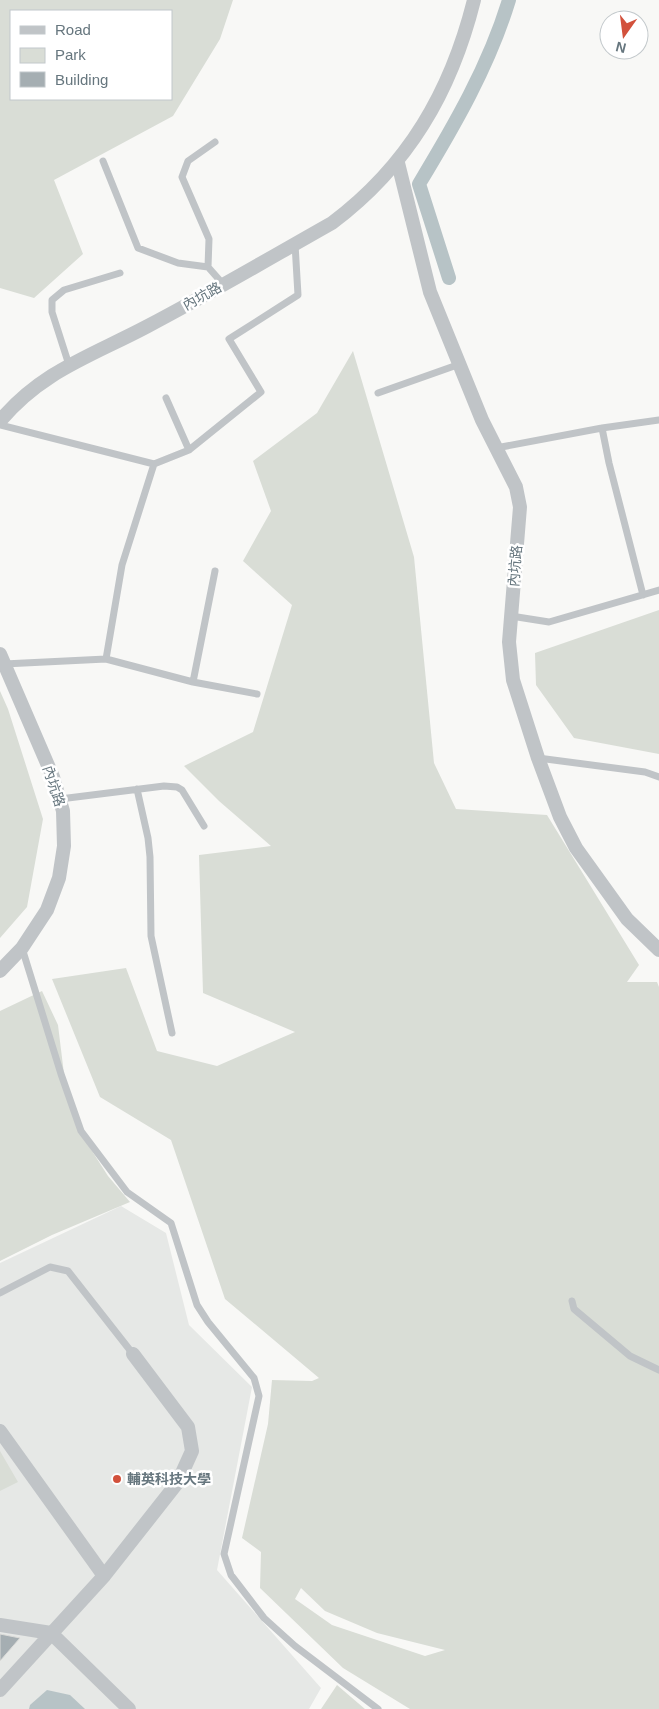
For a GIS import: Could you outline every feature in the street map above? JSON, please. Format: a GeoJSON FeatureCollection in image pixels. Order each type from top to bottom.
{"type":"FeatureCollection","features":[{"type":"Feature","properties":{"kind":"street","name":"內坑路"},"geometry":{"type":"LineString","coordinates":[[0,421],[15,402],[35,386],[68,365],[145,328],[332,223],[356,205],[398,162],[427,120],[446,82],[469,20],[474,0]]}},
{"type":"Feature","properties":{"kind":"street","name":"內坑路"},"geometry":{"type":"LineString","coordinates":[[398,162],[430,292],[482,420],[516,487],[520,507],[509,653],[513,680],[538,758],[560,817],[576,848],[627,919],[659,950]]}},
{"type":"Feature","properties":{"kind":"street","name":"內坑路"},"geometry":{"type":"LineString","coordinates":[[0,971],[22,948],[47,910],[59,878],[64,846],[63,811],[60,798],[53,777],[2,659]]}},
{"type":"Feature","properties":{"kind":"street"},"geometry":{"type":"LineString","coordinates":[[0,1690],[104,1576],[178,1482],[192,1451],[188,1427],[133,1354]]}},
{"type":"Feature","properties":{"kind":"street"},"geometry":{"type":"LineString","coordinates":[[0,1431],[104,1576]]}},
{"type":"Feature","properties":{"kind":"street"},"geometry":{"type":"LineString","coordinates":[[0,1625],[51,1633],[129,1709]]}},
{"type":"Feature","properties":{"kind":"lane"},"geometry":{"type":"LineString","coordinates":[[208,267],[209,240],[182,177],[188,161],[215,142]]}},
{"type":"Feature","properties":{"kind":"lane"},"geometry":{"type":"LineString","coordinates":[[103,161],[138,248],[178,263],[208,267],[223,284]]}},
{"type":"Feature","properties":{"kind":"lane"},"geometry":{"type":"LineString","coordinates":[[0,425],[154,464],[189,450],[262,392],[229,339],[298,295],[295,244]]}},
{"type":"Feature","properties":{"kind":"lane"},"geometry":{"type":"LineString","coordinates":[[68,365],[52,312],[52,300],[64,290],[120,273]]}},
{"type":"Feature","properties":{"kind":"lane"},"geometry":{"type":"LineString","coordinates":[[378,394],[460,364]]}},
{"type":"Feature","properties":{"kind":"lane"},"geometry":{"type":"LineString","coordinates":[[166,398],[189,450]]}},
{"type":"Feature","properties":{"kind":"lane"},"geometry":{"type":"LineString","coordinates":[[495,448],[602,428],[659,420]]}},
{"type":"Feature","properties":{"kind":"lane"},"geometry":{"type":"LineString","coordinates":[[602,428],[611,472],[644,594]]}},
{"type":"Feature","properties":{"kind":"lane"},"geometry":{"type":"LineString","coordinates":[[106,659],[122,565],[154,464]]}},
{"type":"Feature","properties":{"kind":"lane"},"geometry":{"type":"LineString","coordinates":[[193,682],[215,570]]}},
{"type":"Feature","properties":{"kind":"lane"},"geometry":{"type":"LineString","coordinates":[[511,616],[549,622],[659,590]]}},
{"type":"Feature","properties":{"kind":"lane"},"geometry":{"type":"LineString","coordinates":[[2,659],[106,659],[193,682],[257,694]]}},
{"type":"Feature","properties":{"kind":"lane"},"geometry":{"type":"LineString","coordinates":[[538,758],[635,771],[659,777]]}},
{"type":"Feature","properties":{"kind":"lane"},"geometry":{"type":"LineString","coordinates":[[60,798],[164,786],[177,787],[182,790],[204,826]]}},
{"type":"Feature","properties":{"kind":"lane"},"geometry":{"type":"LineString","coordinates":[[138,789],[150,857],[151,936],[172,1033]]}},
{"type":"Feature","properties":{"kind":"lane"},"geometry":{"type":"LineString","coordinates":[[22,948],[61,1074],[81,1131],[127,1192],[171,1223],[197,1305],[208,1322],[254,1378],[259,1396],[224,1554],[231,1575],[264,1618],[295,1646],[378,1709]]}},
{"type":"Feature","properties":{"kind":"lane"},"geometry":{"type":"LineString","coordinates":[[0,1293],[50,1267],[68,1271],[133,1354]]}},
{"type":"Feature","properties":{"kind":"lane"},"geometry":{"type":"LineString","coordinates":[[572,1301],[574,1309],[630,1356],[659,1370]]}},
{"type":"Feature","properties":{"kind":"shaded area","name":"輔英科技大學"},"geometry":{"type":"Polygon","coordinates":[[[121,1206],[166,1233],[189,1325],[252,1387],[217,1570],[321,1688],[309,1709],[0,1709],[0,1263],[121,1206]]]}},
{"type":"Feature","properties":{"kind":"shaded area"},"geometry":{"type":"Polygon","coordinates":[[[47,1690],[70,1695],[85,1709],[29,1709],[30,1705],[47,1690]]]}},
{"type":"Feature","properties":{"kind":"green space"},"geometry":{"type":"Polygon","coordinates":[[[0,0],[233,0],[220,39],[173,116],[54,180],[83,254],[34,298],[0,288],[0,0]]]}},
{"type":"Feature","properties":{"kind":"green space"},"geometry":{"type":"Polygon","coordinates":[[[353,351],[414,557],[434,763],[456,809],[547,815],[639,965],[627,982],[657,982],[659,987],[659,1709],[410,1709],[343,1668],[260,1588],[261,1552],[242,1538],[268,1424],[272,1380],[312,1381],[319,1378],[225,1299],[171,1140],[100,1097],[52,979],[126,968],[157,1051],[217,1066],[295,1032],[203,993],[199,855],[271,846],[219,801],[184,766],[253,732],[292,605],[243,561],[271,511],[253,461],[317,413],[353,351]],[[301,1588],[295,1599],[332,1625],[425,1656],[445,1650],[377,1633],[325,1611],[301,1588]]]}},
{"type":"Feature","properties":{"kind":"green space"},"geometry":{"type":"Polygon","coordinates":[[[659,610],[659,754],[574,738],[536,685],[535,653],[659,610]]]}},
{"type":"Feature","properties":{"kind":"green space"},"geometry":{"type":"Polygon","coordinates":[[[0,691],[8,709],[43,819],[27,907],[0,938],[0,691]]]}},
{"type":"Feature","properties":{"kind":"green space"},"geometry":{"type":"Polygon","coordinates":[[[42,991],[58,1025],[64,1074],[83,1137],[108,1176],[130,1202],[52,1235],[0,1261],[0,1011],[42,991]]]}},
{"type":"Feature","properties":{"kind":"green space"},"geometry":{"type":"Polygon","coordinates":[[[0,1451],[18,1482],[0,1491],[0,1451]]]}},
{"type":"Feature","properties":{"kind":"green space"},"geometry":{"type":"Polygon","coordinates":[[[337,1685],[365,1709],[321,1709],[337,1685]]]}},
{"type":"Feature","properties":{"kind":"building"},"geometry":{"type":"Polygon","coordinates":[[[0,1634],[20,1638],[0,1661],[0,1634]]]}},
{"type":"Feature","properties":{"kind":"waterway"},"geometry":{"type":"LineString","coordinates":[[449,278],[419,184],[470,95],[501,24],[509,0]]}},
{"type":"Feature","properties":{"kind":"place","name":"輔英科技大學"},"geometry":{"type":"Point","coordinates":[117,1479]}}]}
